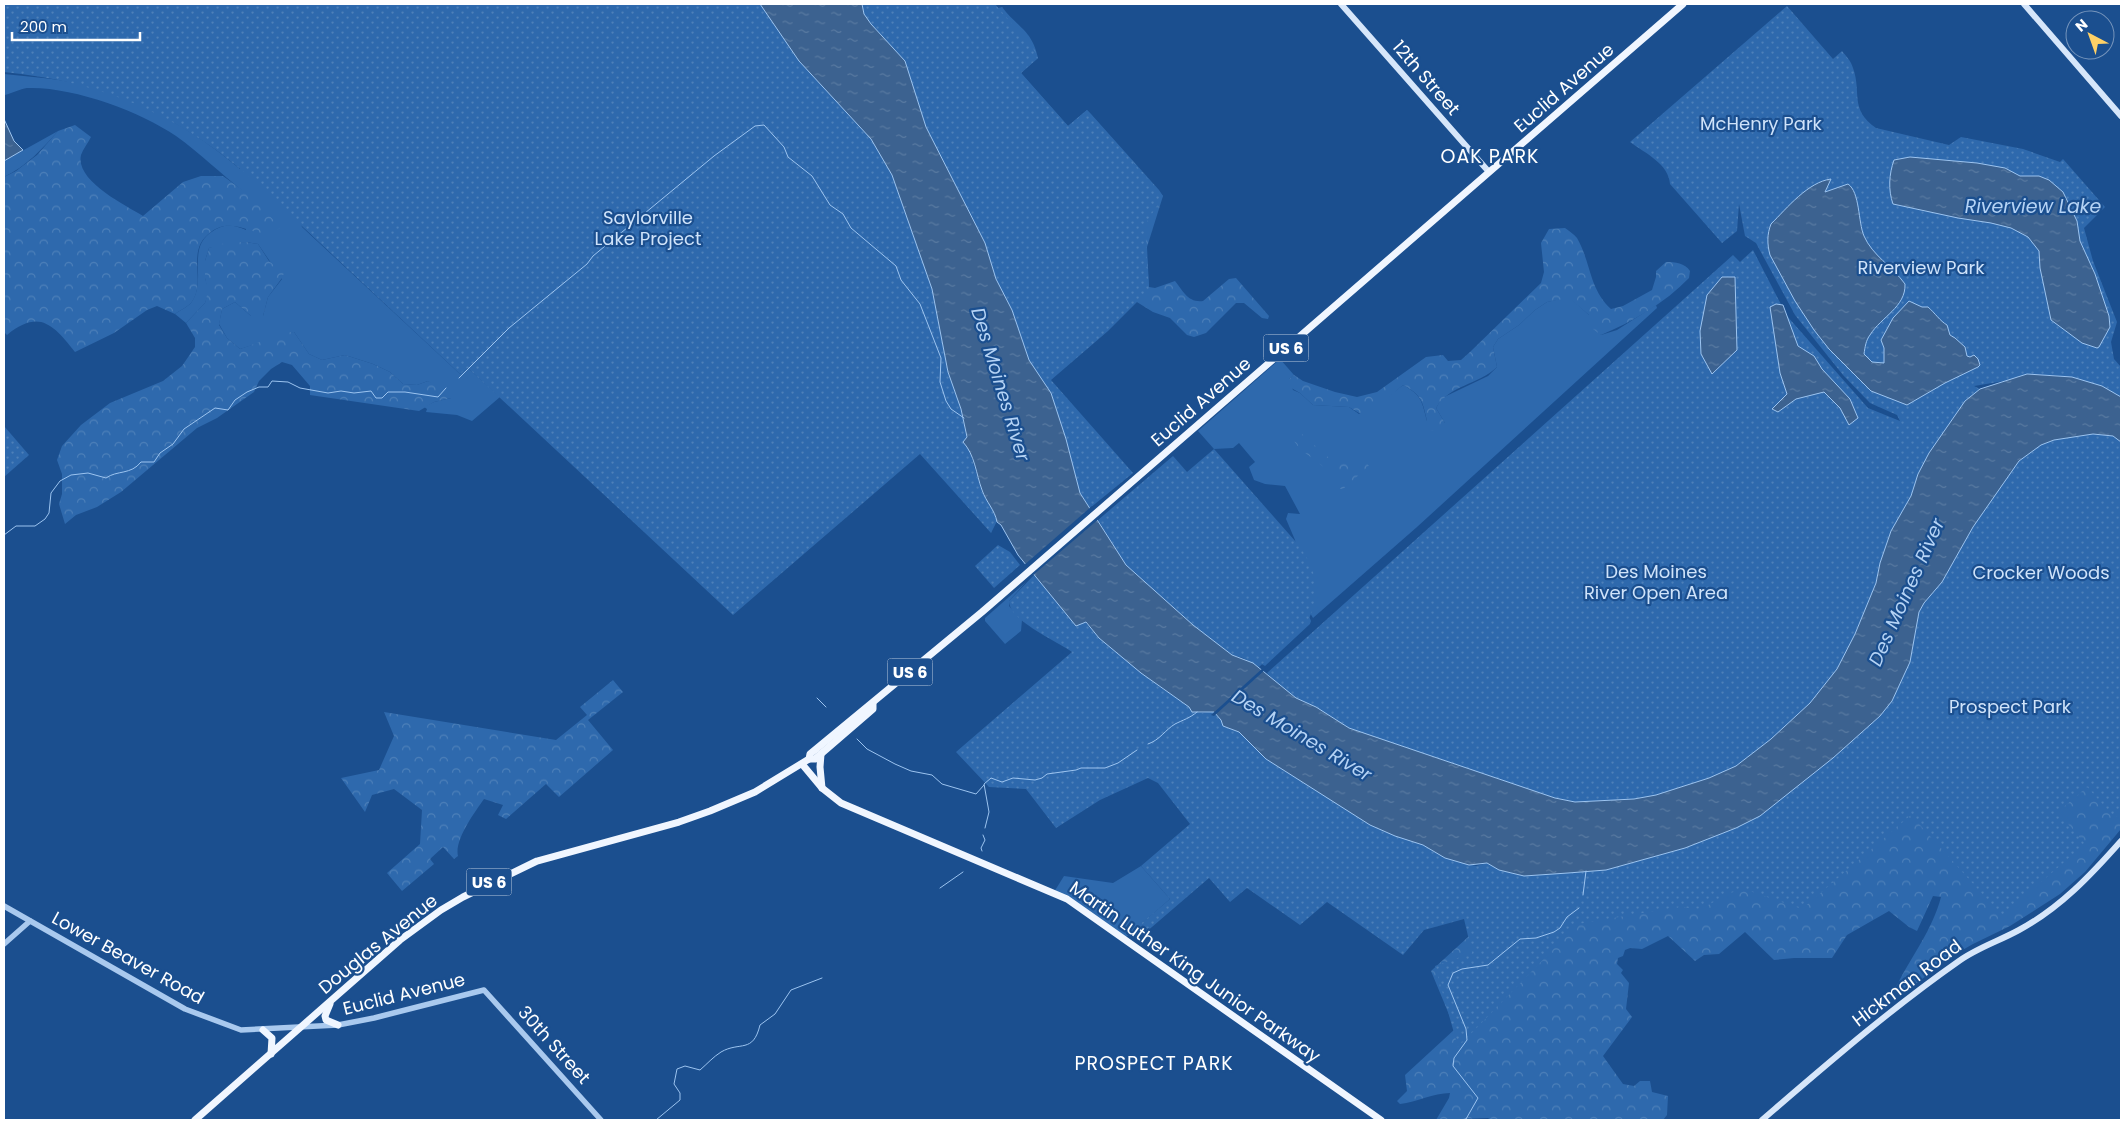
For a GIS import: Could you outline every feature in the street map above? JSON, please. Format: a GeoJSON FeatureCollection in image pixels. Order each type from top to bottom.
{"type":"FeatureCollection","features":[{"type":"Feature","properties":{"kind":"main road","name":"12th Street"},"geometry":{"type":"LineString","coordinates":[[1341,4],[1489,172]]}},
{"type":"Feature","properties":{"kind":"main road","name":"Euclid Avenue"},"geometry":{"type":"LineString","coordinates":[[809,759],[810,754],[868,704],[872,704],[1021,577],[1683,4]]}},
{"type":"Feature","properties":{"kind":"main road"},"geometry":{"type":"LineString","coordinates":[[2024,4],[2121,116]]}},
{"type":"Feature","properties":{"kind":"main road","name":"Euclid Avenue"},"geometry":{"type":"LineString","coordinates":[[802,764],[809,759],[815,759],[821,754],[873,709],[872,704]]}},
{"type":"Feature","properties":{"kind":"main road"},"geometry":{"type":"LineString","coordinates":[[821,754],[822,788]]}},
{"type":"Feature","properties":{"kind":"main road","name":"Martin Luther King Junior Parkway"},"geometry":{"type":"LineString","coordinates":[[802,764],[822,788],[841,804],[1067,899],[1381,1120]]}},
{"type":"Feature","properties":{"kind":"main road","name":"Douglas Avenue"},"geometry":{"type":"LineString","coordinates":[[195,1120],[400,940],[441,910],[486,884],[540,860],[679,822],[710,811],[755,792],[802,764]]}},
{"type":"Feature","properties":{"kind":"main road","name":"Hickman Road"},"geometry":{"type":"LineString","coordinates":[[1762,1120],[1891,1010],[1961,960],[2020,930],[2054,908],[2093,873],[2121,841]]}},
{"type":"Feature","properties":{"kind":"main road"},"geometry":{"type":"LineString","coordinates":[[331,1002],[325,1016],[326,1020],[338,1025]]}},
{"type":"Feature","properties":{"kind":"main road"},"geometry":{"type":"LineString","coordinates":[[263,1030],[272,1038],[271,1054]]}},
{"type":"Feature","properties":{"kind":"street","name":"Lower Beaver Road"},"geometry":{"type":"LineString","coordinates":[[4,906],[185,1010],[241,1030],[301,1028]]}},
{"type":"Feature","properties":{"kind":"street"},"geometry":{"type":"LineString","coordinates":[[4,944],[30,921]]}},
{"type":"Feature","properties":{"kind":"street","name":"Euclid Avenue"},"geometry":{"type":"LineString","coordinates":[[301,1028],[338,1025],[374,1018],[484,990]]}},
{"type":"Feature","properties":{"kind":"street","name":"30th Street"},"geometry":{"type":"LineString","coordinates":[[484,990],[601,1120]]}},
{"type":"Feature","properties":{"kind":"green space","name":"Saylorville Lake Project"},"geometry":{"type":"Polygon","coordinates":[[[4,4],[760,4],[799,61],[871,139],[892,175],[932,289],[948,372],[961,409],[968,446],[982,492],[996,514],[997,521],[991,533],[920,454],[733,615],[468,368],[460,374],[244,172],[217,151],[189,132],[132,102],[71,83],[38,76],[4,72],[4,4]]]}},
{"type":"Feature","properties":{"kind":"green space"},"geometry":{"type":"Polygon","coordinates":[[[412,4],[298,213],[302,227],[460,374],[468,368],[500,397],[472,421],[457,415],[426,412],[427,409],[424,407],[434,402],[451,398],[428,381],[417,385],[403,384],[390,372],[345,355],[322,360],[309,354],[294,332],[240,349],[227,338],[219,324],[222,309],[235,302],[251,316],[263,316],[268,297],[282,279],[258,244],[246,242],[209,248],[205,261],[205,278],[209,291],[205,303],[186,323],[175,314],[191,303],[196,294],[200,246],[213,231],[222,227],[233,226],[246,230],[244,192],[176,136],[125,109],[84,96],[45,88],[27,88],[5,95],[4,74],[63,81],[105,91],[146,108],[186,129],[240,169],[412,4]]]}},
{"type":"Feature","properties":{"kind":"green space"},"geometry":{"type":"Polygon","coordinates":[[[862,4],[995,4],[1033,48],[1038,58],[1021,73],[1068,126],[1087,110],[1163,196],[1145,225],[1149,290],[1108,331],[1051,380],[1133,473],[1090,508],[1080,493],[1066,439],[1051,393],[1029,360],[1012,310],[996,279],[985,243],[926,127],[905,61],[871,24],[864,14],[862,4]]]}},
{"type":"Feature","properties":{"kind":"green space"},"geometry":{"type":"Polygon","coordinates":[[[946,4],[995,9],[1002,7],[1028,35],[1038,58],[1021,73],[1068,126],[1087,110],[1159,190],[1163,196],[1147,247],[1149,287],[1155,288],[1175,281],[1190,298],[1203,301],[1229,279],[1236,278],[1269,316],[1268,319],[1262,318],[1244,303],[1236,303],[1206,333],[1194,337],[1187,335],[1170,318],[1153,312],[1132,299],[946,4]]]}},
{"type":"Feature","properties":{"kind":"green space","name":"Des Moines River Open Area"},"geometry":{"type":"Polygon","coordinates":[[[1787,6],[1833,59],[1842,51],[1848,59],[1852,65],[1855,77],[1859,107],[1862,114],[1876,128],[1949,145],[1961,137],[2023,149],[2060,162],[2063,159],[2105,207],[2084,228],[2093,261],[2117,322],[2111,342],[2114,359],[2121,367],[2121,397],[2102,386],[2059,376],[2027,374],[2010,380],[1974,386],[1980,389],[1965,401],[1929,453],[1918,474],[1911,496],[1891,531],[1880,563],[1876,583],[1855,634],[1837,669],[1810,703],[1771,739],[1736,766],[1709,778],[1656,795],[1634,799],[1575,802],[1555,798],[1349,728],[1316,707],[1296,698],[1278,685],[1267,673],[1733,255],[1740,262],[1753,250],[1787,316],[1868,408],[1900,421],[1897,415],[1870,403],[1843,375],[1795,315],[1756,243],[1745,236],[1739,204],[1737,231],[1722,243],[1670,184],[1669,177],[1661,165],[1630,142],[1787,6]]]}},
{"type":"Feature","properties":{"kind":"green space"},"geometry":{"type":"Polygon","coordinates":[[[75,125],[91,137],[81,155],[81,165],[86,174],[103,191],[143,216],[183,182],[201,176],[223,176],[244,191],[281,227],[273,232],[264,233],[230,226],[221,227],[211,232],[203,240],[199,248],[196,294],[191,303],[175,314],[157,306],[147,310],[114,333],[75,352],[53,328],[46,324],[29,323],[7,335],[4,332],[4,177],[16,171],[37,155],[58,131],[75,125]]]}},
{"type":"Feature","properties":{"kind":"green space"},"geometry":{"type":"Polygon","coordinates":[[[58,131],[40,151],[4,177],[4,161],[58,131]]]}},
{"type":"Feature","properties":{"kind":"green space"},"geometry":{"type":"Polygon","coordinates":[[[1565,228],[1577,238],[1598,293],[1611,309],[1623,306],[1652,290],[1656,271],[1666,262],[1685,266],[1690,271],[1689,278],[1648,311],[1601,335],[1589,326],[1589,315],[1569,298],[1547,302],[1498,339],[1493,347],[1497,367],[1481,378],[1456,389],[1442,400],[1436,408],[1445,423],[1439,431],[1430,430],[1420,399],[1411,389],[1403,385],[1372,412],[1364,416],[1349,407],[1313,405],[1300,393],[1286,385],[1294,375],[1303,381],[1357,397],[1377,392],[1426,357],[1443,355],[1448,361],[1461,360],[1541,283],[1544,272],[1541,243],[1549,229],[1565,228]]]}},
{"type":"Feature","properties":{"kind":"green space"},"geometry":{"type":"Polygon","coordinates":[[[246,242],[258,244],[269,261],[284,273],[268,297],[263,316],[251,316],[235,302],[222,309],[219,325],[227,338],[240,349],[273,336],[294,332],[309,354],[322,360],[345,355],[390,372],[403,384],[417,385],[428,381],[451,392],[451,398],[434,402],[419,411],[310,395],[310,386],[292,365],[282,362],[271,369],[259,381],[254,392],[217,418],[197,428],[121,492],[97,507],[76,515],[65,524],[59,504],[62,494],[62,474],[57,460],[62,446],[81,425],[110,403],[163,381],[182,366],[195,347],[195,338],[186,323],[205,303],[208,291],[205,278],[205,261],[209,248],[225,243],[246,242]]]}},
{"type":"Feature","properties":{"kind":"green space"},"geometry":{"type":"Polygon","coordinates":[[[1569,297],[1589,315],[1601,335],[1617,330],[1656,305],[1657,308],[1417,527],[1313,618],[1310,613],[1295,540],[1286,519],[1288,513],[1300,514],[1285,486],[1265,484],[1254,480],[1249,467],[1255,462],[1239,443],[1233,448],[1214,449],[1198,431],[1280,359],[1294,375],[1289,379],[1293,390],[1300,393],[1313,405],[1349,407],[1359,414],[1388,397],[1403,385],[1418,396],[1427,421],[1445,423],[1436,408],[1442,398],[1488,376],[1497,367],[1493,347],[1498,339],[1547,302],[1569,297]]]}},
{"type":"Feature","properties":{"kind":"green space"},"geometry":{"type":"Polygon","coordinates":[[[4,426],[29,455],[4,477],[4,426]]]}},
{"type":"Feature","properties":{"kind":"green space"},"geometry":{"type":"Polygon","coordinates":[[[1294,427],[1329,458],[1350,464],[1365,461],[1369,466],[1343,489],[1328,489],[1328,484],[1336,482],[1338,478],[1300,449],[1287,432],[1290,428],[1294,427]]]}},
{"type":"Feature","properties":{"kind":"green space","name":"Prospect Park"},"geometry":{"type":"Polygon","coordinates":[[[2093,434],[2113,436],[2121,442],[2121,813],[2115,818],[2087,787],[2058,812],[2085,844],[2002,916],[1911,815],[1802,909],[1744,889],[1730,893],[1701,909],[1678,907],[1578,924],[1458,1047],[1435,966],[1472,953],[1464,919],[1424,930],[1403,955],[1327,902],[1300,925],[1247,888],[1230,902],[1209,878],[1138,939],[1130,933],[1170,899],[1141,866],[1190,824],[1158,783],[1148,778],[1100,800],[1056,828],[1026,789],[989,787],[956,752],[1072,652],[1025,623],[1011,608],[1009,601],[1034,575],[1076,626],[1085,622],[1099,638],[1160,687],[1199,713],[1214,712],[1221,720],[1223,726],[1239,732],[1266,759],[1350,811],[1423,845],[1445,858],[1476,866],[1487,863],[1499,870],[1524,876],[1606,870],[1685,848],[1736,828],[1833,758],[1880,716],[1892,701],[1910,662],[1919,612],[1924,603],[1942,582],[1973,527],[2019,461],[2041,445],[2054,440],[2093,434]]]}},
{"type":"Feature","properties":{"kind":"green space"},"geometry":{"type":"Polygon","coordinates":[[[1214,449],[1296,542],[1312,569],[1315,582],[1314,608],[1308,620],[1300,632],[1288,644],[1286,642],[1259,667],[1243,658],[1232,655],[1193,625],[1149,587],[1126,565],[1098,520],[1173,456],[1187,472],[1214,449]]]}},
{"type":"Feature","properties":{"kind":"green space"},"geometry":{"type":"Polygon","coordinates":[[[998,545],[1010,552],[1020,565],[994,588],[975,566],[998,545]]]}},
{"type":"Feature","properties":{"kind":"green space"},"geometry":{"type":"Polygon","coordinates":[[[1026,582],[1009,601],[1009,606],[1022,620],[1021,631],[1005,644],[985,621],[985,618],[1026,582]]]}},
{"type":"Feature","properties":{"kind":"green space"},"geometry":{"type":"Polygon","coordinates":[[[1309,616],[1310,624],[1265,666],[1260,663],[1309,616]]]}},
{"type":"Feature","properties":{"kind":"green space"},"geometry":{"type":"Polygon","coordinates":[[[613,680],[623,692],[588,720],[613,750],[559,797],[546,784],[506,819],[498,815],[503,805],[484,799],[462,834],[459,842],[458,856],[454,859],[443,847],[430,859],[434,864],[402,891],[387,873],[420,844],[422,810],[394,789],[372,795],[365,812],[341,778],[379,770],[394,736],[384,712],[556,740],[587,715],[580,707],[613,680]]]}},
{"type":"Feature","properties":{"kind":"green space"},"geometry":{"type":"Polygon","coordinates":[[[2121,775],[2121,829],[2085,872],[2060,894],[2010,926],[1952,956],[1900,996],[1896,987],[1933,920],[1941,897],[1933,896],[1917,931],[1889,911],[1847,935],[1832,958],[1774,960],[1745,932],[1719,954],[1704,955],[1695,961],[1668,936],[1642,949],[1630,948],[1625,950],[1623,956],[1618,958],[1617,964],[1623,970],[1621,973],[1629,983],[1626,1009],[1632,1017],[1603,1056],[1623,1084],[1634,1086],[1640,1081],[1650,1081],[1652,1092],[1668,1096],[1667,1115],[1663,1120],[1491,1120],[1488,1118],[1436,1120],[1450,1093],[1437,1094],[1400,1104],[1397,1101],[1407,1091],[1405,1075],[1455,1029],[1431,971],[1480,926],[1912,807],[2121,775]]]}},
{"type":"Feature","properties":{"kind":"green space"},"geometry":{"type":"Polygon","coordinates":[[[1141,866],[1170,899],[1124,939],[1054,892],[1064,876],[1113,883],[1141,866]]]}},
{"type":"Feature","properties":{"kind":"water","name":"Des Moines River"},"geometry":{"type":"Polygon","coordinates":[[[760,4],[862,4],[864,14],[871,24],[905,61],[926,127],[985,243],[996,279],[1012,310],[1029,360],[1051,393],[1066,439],[1080,493],[1126,565],[1193,625],[1232,655],[1253,663],[1296,698],[1316,707],[1349,728],[1555,798],[1575,802],[1634,799],[1656,795],[1709,778],[1736,766],[1771,739],[1810,703],[1837,669],[1855,634],[1876,583],[1880,563],[1891,531],[1911,496],[1918,474],[1929,453],[1965,401],[1980,389],[2027,374],[2072,377],[2102,386],[2121,397],[2121,442],[2113,436],[2093,434],[2054,440],[2041,445],[2019,461],[1973,527],[1942,582],[1924,603],[1919,612],[1910,662],[1892,701],[1880,716],[1833,758],[1760,816],[1736,828],[1685,848],[1606,870],[1524,876],[1499,870],[1487,863],[1469,865],[1445,858],[1423,845],[1370,825],[1266,759],[1239,732],[1223,726],[1221,720],[1214,712],[1192,712],[1189,707],[1141,673],[1099,638],[1086,622],[1076,626],[1018,555],[1001,525],[997,522],[982,490],[970,453],[963,442],[967,437],[961,409],[948,372],[932,289],[892,175],[871,139],[799,61],[760,4]]]}},
{"type":"Feature","properties":{"kind":"water"},"geometry":{"type":"Polygon","coordinates":[[[4,119],[14,141],[23,150],[4,161],[4,119]]]}},
{"type":"Feature","properties":{"kind":"water","name":"Riverview Lake"},"geometry":{"type":"Polygon","coordinates":[[[1910,157],[1977,163],[2005,168],[2020,176],[2039,176],[2049,180],[2063,192],[2077,221],[2080,241],[2095,274],[2109,316],[2110,327],[2099,347],[2082,343],[2051,320],[2040,268],[2039,251],[2028,237],[2011,228],[1991,223],[1893,204],[1890,182],[1894,160],[1910,157]]]}},
{"type":"Feature","properties":{"kind":"water"},"geometry":{"type":"Polygon","coordinates":[[[1831,179],[1825,192],[1848,184],[1852,188],[1857,200],[1864,236],[1877,255],[1905,284],[1902,299],[1869,337],[1864,354],[1872,362],[1884,363],[1884,348],[1881,340],[1893,318],[1909,301],[1922,307],[1928,307],[1947,325],[1950,335],[1965,347],[1967,356],[1974,355],[1978,359],[1980,365],[1978,367],[1907,405],[1871,391],[1829,349],[1814,330],[1795,301],[1770,255],[1768,235],[1771,224],[1798,197],[1814,185],[1831,179]]]}},
{"type":"Feature","properties":{"kind":"water"},"geometry":{"type":"Polygon","coordinates":[[[1722,277],[1735,277],[1737,350],[1712,374],[1701,354],[1700,331],[1707,295],[1722,277]]]}},
{"type":"Feature","properties":{"kind":"water"},"geometry":{"type":"Polygon","coordinates":[[[1776,304],[1783,305],[1798,346],[1814,356],[1822,369],[1850,399],[1858,418],[1849,425],[1840,408],[1824,392],[1796,399],[1778,412],[1772,409],[1787,394],[1780,373],[1770,307],[1776,304]]]}},
{"type":"Feature","properties":{"kind":"pier"},"geometry":{"type":"Polygon","coordinates":[[[1092,506],[1100,518],[1032,576],[1023,566],[1092,506]]]}},
{"type":"Feature","properties":{"kind":"pier"},"geometry":{"type":"Polygon","coordinates":[[[1264,667],[1266,669],[1214,716],[1211,715],[1264,667]]]}},
{"type":"Feature","properties":{"kind":"waterway"},"geometry":{"type":"LineString","coordinates":[[459,378],[509,328],[587,264],[593,256],[714,156],[755,126],[764,125],[784,147],[788,157],[812,176],[830,205],[843,214],[851,228],[896,266],[901,280],[920,304],[941,358],[940,382],[946,401],[951,409],[964,418]]}},
{"type":"Feature","properties":{"kind":"waterway"},"geometry":{"type":"LineString","coordinates":[[4,535],[16,526],[35,526],[45,519],[49,513],[51,493],[60,481],[71,475],[88,473],[106,478],[133,469],[141,462],[154,462],[160,453],[173,444],[184,429],[215,408],[228,410],[235,400],[247,392],[259,387],[268,387],[272,381],[288,382],[300,388],[328,393],[371,391],[376,398],[382,398],[388,392],[405,392],[438,397],[446,388]]}},
{"type":"Feature","properties":{"kind":"waterway"},"geometry":{"type":"LineString","coordinates":[[817,698],[826,707]]}},
{"type":"Feature","properties":{"kind":"waterway"},"geometry":{"type":"LineString","coordinates":[[1148,744],[1156,740],[1175,724],[1197,712]]}},
{"type":"Feature","properties":{"kind":"waterway"},"geometry":{"type":"LineString","coordinates":[[857,739],[867,749],[895,764],[911,771],[932,775],[942,784],[976,794],[984,785]]}},
{"type":"Feature","properties":{"kind":"waterway"},"geometry":{"type":"LineString","coordinates":[[985,828],[989,812],[984,784],[991,778],[1002,782],[1013,778],[1035,780],[1047,774],[1081,768],[1105,768],[1118,763],[1137,750]]}},
{"type":"Feature","properties":{"kind":"waterway"},"geometry":{"type":"LineString","coordinates":[[982,851],[981,848],[985,840],[983,835]]}},
{"type":"Feature","properties":{"kind":"waterway"},"geometry":{"type":"LineString","coordinates":[[1583,895],[1586,871]]}},
{"type":"Feature","properties":{"kind":"waterway"},"geometry":{"type":"LineString","coordinates":[[940,888],[963,872]]}},
{"type":"Feature","properties":{"kind":"waterway"},"geometry":{"type":"LineString","coordinates":[[1460,1120],[1466,1119],[1478,1098],[1453,1066],[1454,1058],[1467,1040],[1466,1029],[1448,985],[1453,973],[1462,969],[1488,965],[1520,939],[1536,938],[1554,932],[1560,928],[1567,917],[1579,908]]}},
{"type":"Feature","properties":{"kind":"waterway"},"geometry":{"type":"LineString","coordinates":[[656,1120],[680,1100],[680,1093],[674,1084],[677,1069],[685,1066],[700,1070],[721,1052],[750,1043],[754,1040],[760,1025],[775,1014],[791,990],[822,978]]}},
{"type":"Feature","properties":{"kind":"district","name":"OAK PARK"},"geometry":{"type":"Point","coordinates":[1490,156]}},
{"type":"Feature","properties":{"kind":"district","name":"PROSPECT PARK"},"geometry":{"type":"Point","coordinates":[1154,1063]}},
{"type":"Feature","properties":{"kind":"park label","name":"McHenry Park"},"geometry":{"type":"Point","coordinates":[1761,124]}},
{"type":"Feature","properties":{"kind":"park label","name":"Riverview Park"},"geometry":{"type":"Point","coordinates":[1921,268]}},
{"type":"Feature","properties":{"kind":"park label","name":"Crocker Woods"},"geometry":{"type":"Point","coordinates":[2041,573]}}]}
